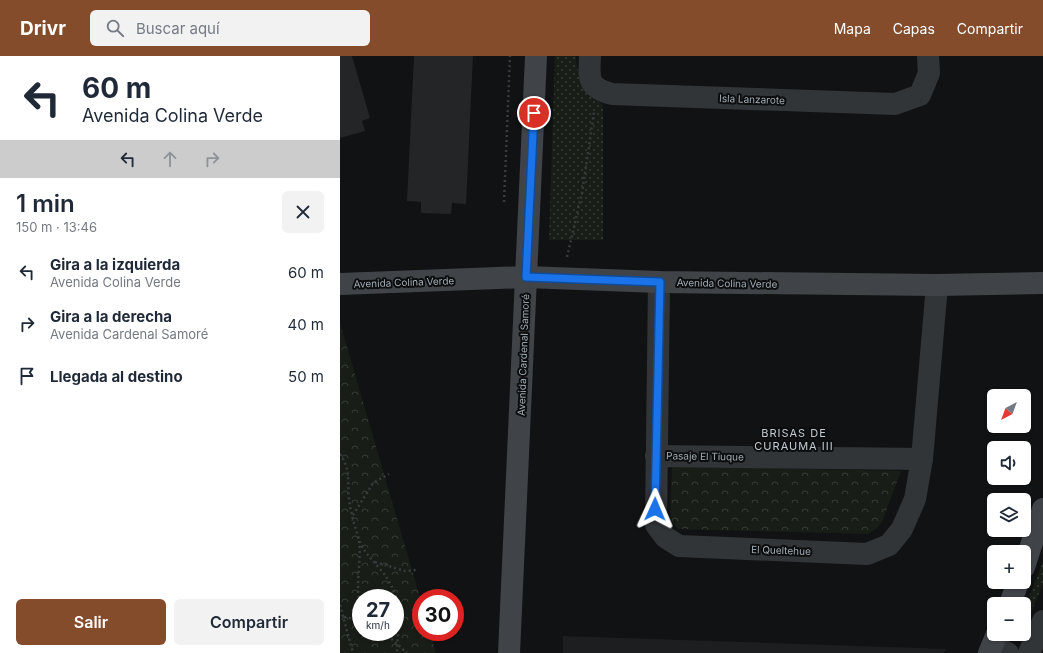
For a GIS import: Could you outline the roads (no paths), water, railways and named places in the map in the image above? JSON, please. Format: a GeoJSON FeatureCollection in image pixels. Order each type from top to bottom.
{"type":"FeatureCollection","features":[{"type":"Feature","properties":{"kind":"street","name":"Avenida Cardenal Samoré"},"geometry":{"type":"LineString","coordinates":[[509,653],[536,56]]}},
{"type":"Feature","properties":{"kind":"street","name":"Isla Lanzarote"},"geometry":{"type":"LineString","coordinates":[[590,56],[593,83],[612,94],[895,104],[920,95],[929,74],[928,56]]}},
{"type":"Feature","properties":{"kind":"street","name":"Avenida Colina Verde"},"geometry":{"type":"LineString","coordinates":[[340,284],[526,277],[660,282],[937,285],[1043,283]]}},
{"type":"Feature","properties":{"kind":"street","name":"El Queltehue"},"geometry":{"type":"LineString","coordinates":[[660,282],[656,525],[665,537],[679,546],[867,554],[889,545],[902,529],[915,499],[922,459],[937,285]]}},
{"type":"Feature","properties":{"kind":"street","name":"Pasaje El Tiuque"},"geometry":{"type":"LineString","coordinates":[[656,456],[922,459]]}},
{"type":"Feature","properties":{"kind":"street"},"geometry":{"type":"LineString","coordinates":[[1031,547],[1042,515]]}},
{"type":"Feature","properties":{"kind":"street"},"geometry":{"type":"LineString","coordinates":[[1029,653],[1043,621]]}},
{"type":"Feature","properties":{"kind":"district","name":"BRISAS DE CURAUMA III"},"geometry":{"type":"Point","coordinates":[794,439]}}]}
